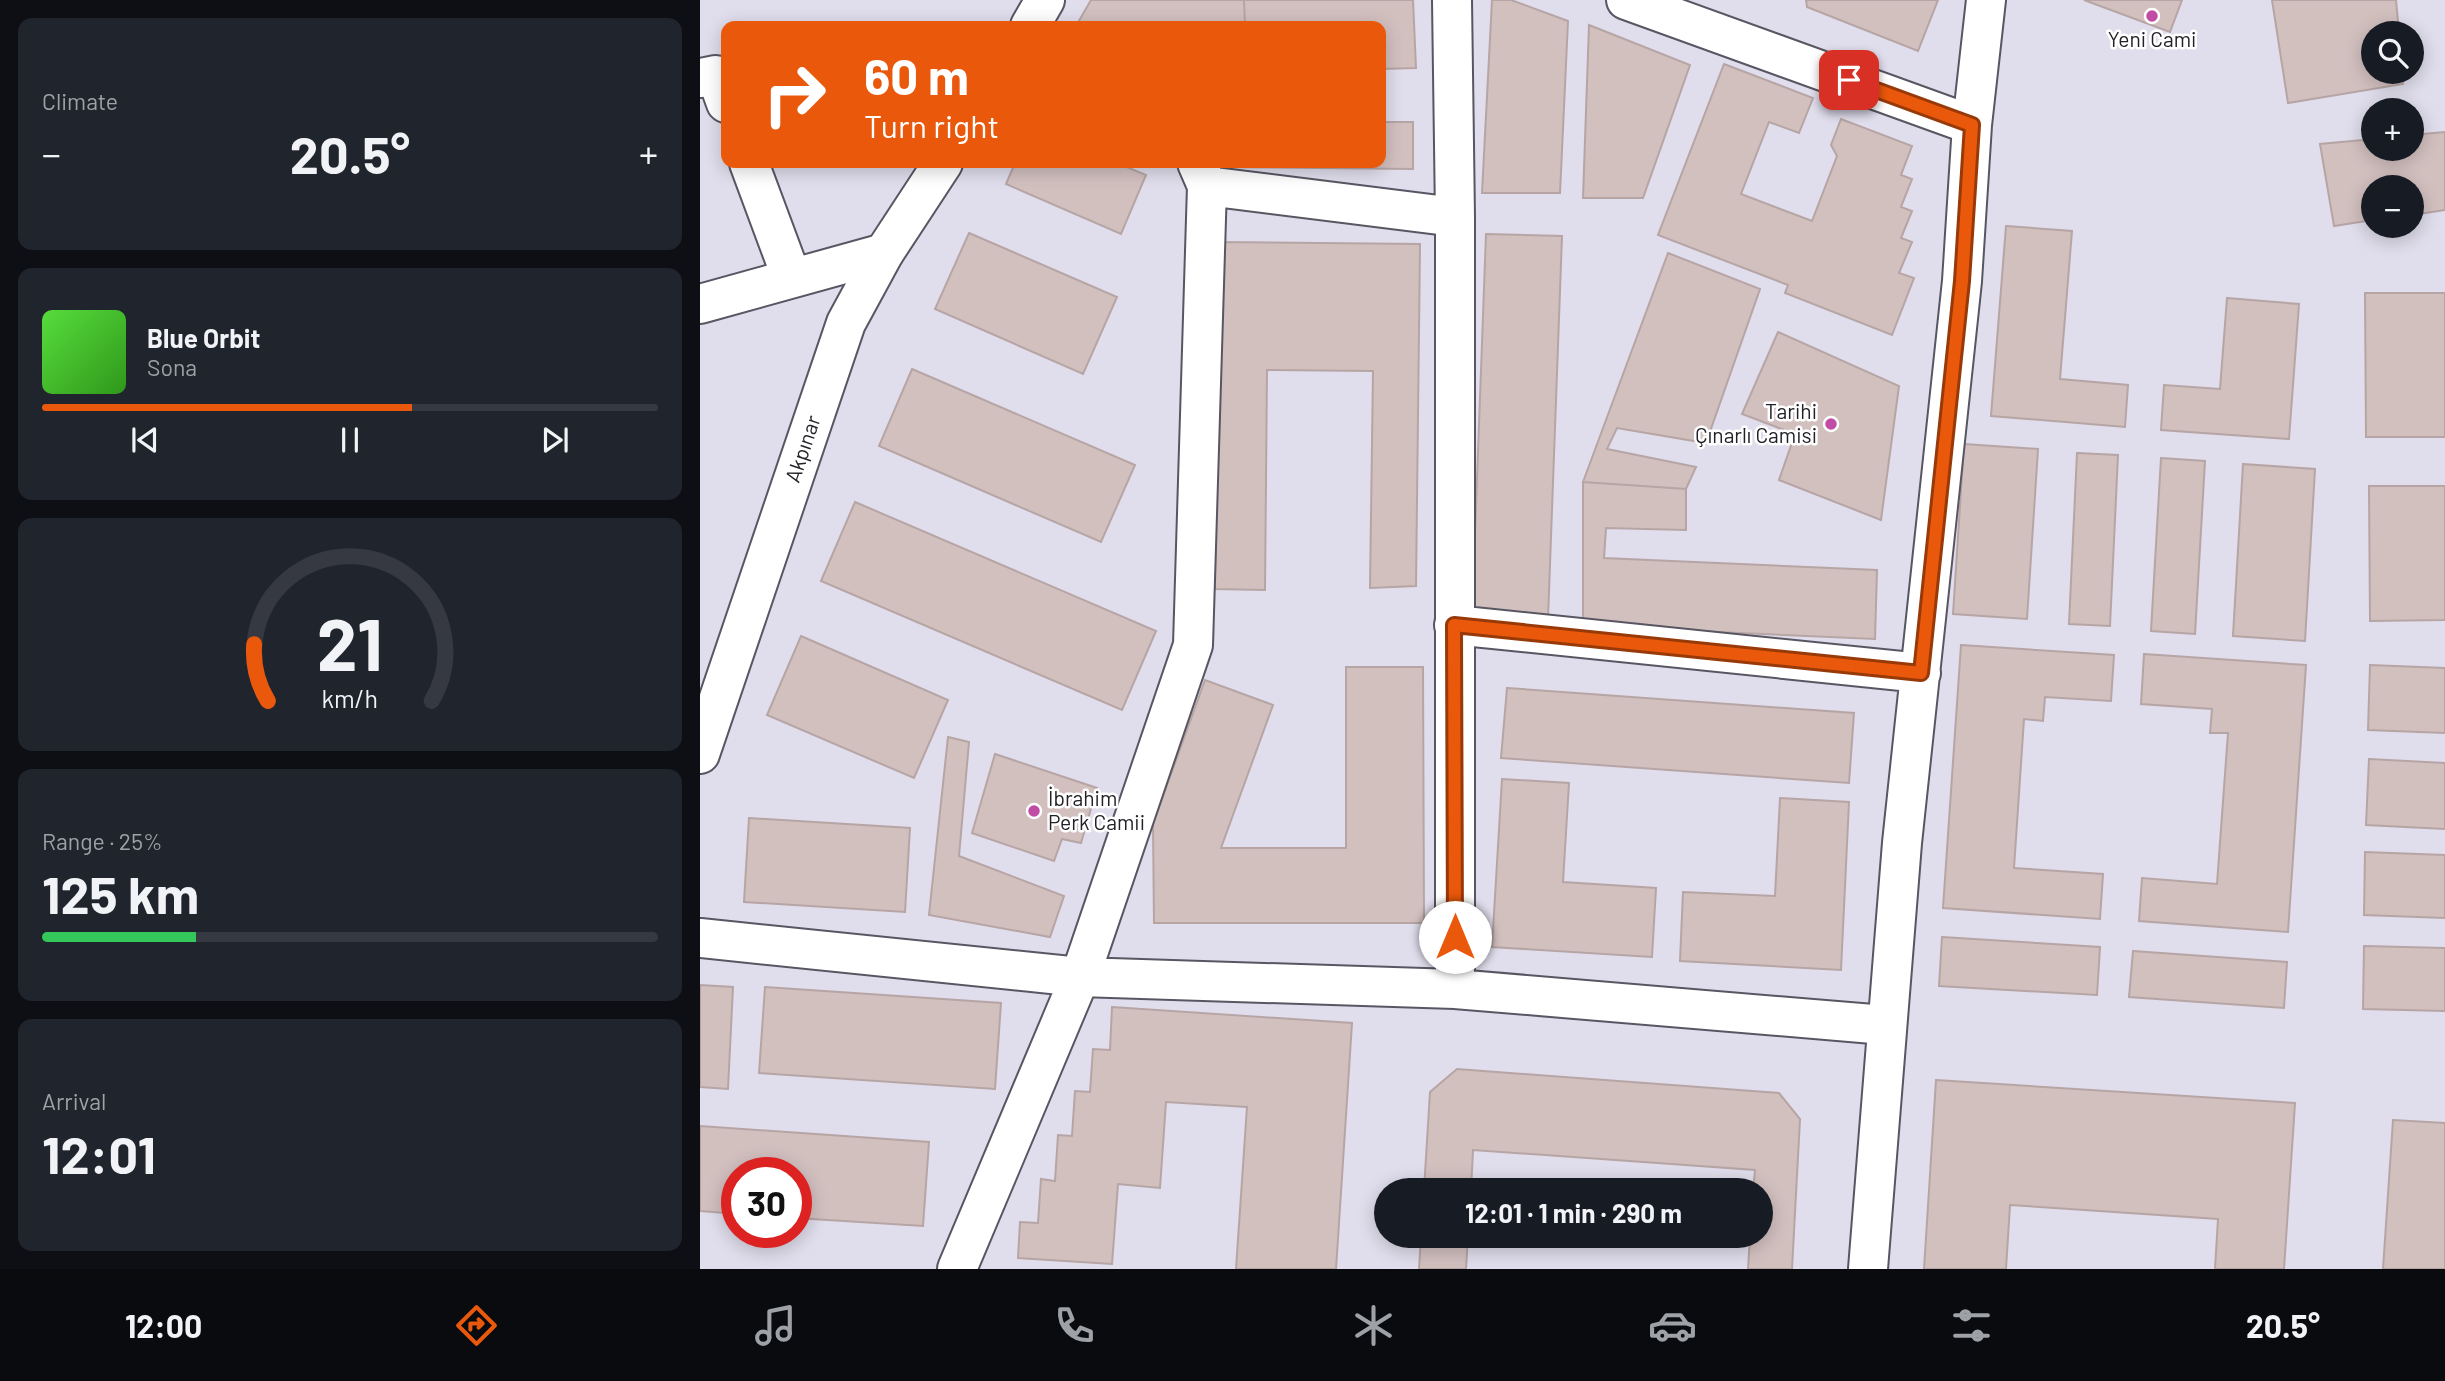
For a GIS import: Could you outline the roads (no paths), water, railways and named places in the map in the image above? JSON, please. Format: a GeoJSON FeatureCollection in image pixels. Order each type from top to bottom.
{"type":"FeatureCollection","features":[{"type":"Feature","properties":{"kind":"street"},"geometry":{"type":"LineString","coordinates":[[1033,21],[1045,0]]}},
{"type":"Feature","properties":{"kind":"street"},"geometry":{"type":"LineString","coordinates":[[1452,0],[1455,217],[1455,989]]}},
{"type":"Feature","properties":{"kind":"street"},"geometry":{"type":"LineString","coordinates":[[1626,0],[1972,125]]}},
{"type":"Feature","properties":{"kind":"street"},"geometry":{"type":"LineString","coordinates":[[1867,1269],[1885,1025],[1962,281],[1972,125],[1986,0]]}},
{"type":"Feature","properties":{"kind":"street"},"geometry":{"type":"LineString","coordinates":[[700,78],[716,75],[721,89]]}},
{"type":"Feature","properties":{"kind":"street"},"geometry":{"type":"LineString","coordinates":[[751,168],[791,276]]}},
{"type":"Feature","properties":{"kind":"street","name":"Akpınar"},"geometry":{"type":"LineString","coordinates":[[700,754],[846,323],[884,253],[940,168]]}},
{"type":"Feature","properties":{"kind":"street"},"geometry":{"type":"LineString","coordinates":[[957,1269],[1080,977],[1193,645],[1202,174],[1455,217]]}},
{"type":"Feature","properties":{"kind":"street"},"geometry":{"type":"LineString","coordinates":[[700,304],[791,276],[884,253]]}},
{"type":"Feature","properties":{"kind":"street"},"geometry":{"type":"LineString","coordinates":[[1454,625],[1921,673]]}},
{"type":"Feature","properties":{"kind":"street"},"geometry":{"type":"LineString","coordinates":[[700,938],[1080,977],[1455,989],[1885,1025]]}},
{"type":"Feature","properties":{"kind":"place","name":"Yeni Cami"},"geometry":{"type":"Point","coordinates":[2152,16]}},
{"type":"Feature","properties":{"kind":"place","name":"Tarihi Çınarlı Camisi"},"geometry":{"type":"Point","coordinates":[1831,424]}},
{"type":"Feature","properties":{"kind":"place","name":"İbrahim Perk Camii"},"geometry":{"type":"Point","coordinates":[1034,811]}}]}
